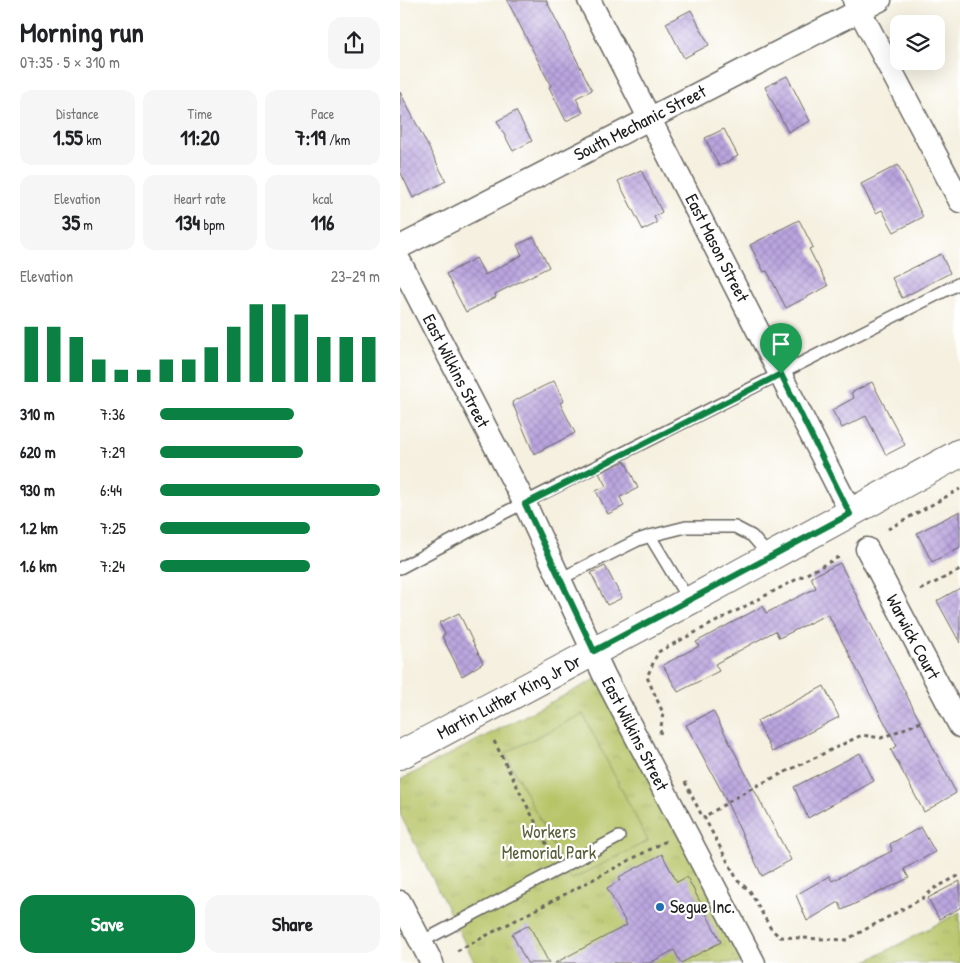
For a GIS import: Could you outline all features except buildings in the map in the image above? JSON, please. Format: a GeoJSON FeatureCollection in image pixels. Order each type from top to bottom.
{"type":"FeatureCollection","features":[{"type":"Feature","properties":{"kind":"main road","name":"Martin Luther King Jr Dr"},"geometry":{"type":"LineString","coordinates":[[400,755],[689,601],[960,453]]}},
{"type":"Feature","properties":{"kind":"street","name":"East Mason Street"},"geometry":{"type":"LineString","coordinates":[[589,0],[781,374],[850,514]]}},
{"type":"Feature","properties":{"kind":"street","name":"South Mechanic Street"},"geometry":{"type":"LineString","coordinates":[[400,246],[650,117],[857,5],[880,0]]}},
{"type":"Feature","properties":{"kind":"street"},"geometry":{"type":"LineString","coordinates":[[857,5],[960,201]]}},
{"type":"Feature","properties":{"kind":"street","name":"East Wilkins Street"},"geometry":{"type":"LineString","coordinates":[[400,262],[525,504],[594,651],[754,963]]}},
{"type":"Feature","properties":{"kind":"street","name":"Warwick Court"},"geometry":{"type":"LineString","coordinates":[[867,549],[960,726]]}},
{"type":"Feature","properties":{"kind":"street"},"geometry":{"type":"LineString","coordinates":[[400,902],[432,963]]}},
{"type":"Feature","properties":{"kind":"lane"},"geometry":{"type":"LineString","coordinates":[[400,568],[960,283]]}},
{"type":"Feature","properties":{"kind":"lane"},"geometry":{"type":"LineString","coordinates":[[560,579],[638,540],[686,527],[735,526],[752,536],[770,557]]}},
{"type":"Feature","properties":{"kind":"lane"},"geometry":{"type":"LineString","coordinates":[[650,536],[689,601]]}},
{"type":"Feature","properties":{"kind":"lane"},"geometry":{"type":"LineString","coordinates":[[421,942],[619,837]]}},
{"type":"Feature","properties":{"kind":"path"},"geometry":{"type":"LineString","coordinates":[[888,529],[960,489]]}},
{"type":"Feature","properties":{"kind":"path"},"geometry":{"type":"LineString","coordinates":[[663,740],[659,732],[664,713],[647,677],[658,652],[839,557]]}},
{"type":"Feature","properties":{"kind":"path"},"geometry":{"type":"LineString","coordinates":[[920,590],[960,570]]}},
{"type":"Feature","properties":{"kind":"path"},"geometry":{"type":"LineString","coordinates":[[699,822],[748,790],[862,735],[881,738],[921,722]]}},
{"type":"Feature","properties":{"kind":"path"},"geometry":{"type":"LineString","coordinates":[[494,742],[571,891]]}},
{"type":"Feature","properties":{"kind":"path"},"geometry":{"type":"LineString","coordinates":[[681,774],[738,881],[750,891],[771,929],[780,937],[846,940],[923,898],[935,888],[960,875]]}},
{"type":"Feature","properties":{"kind":"path"},"geometry":{"type":"LineString","coordinates":[[457,951],[669,839]]}},
{"type":"Feature","properties":{"kind":"green space","name":"Workers Memorial Park"},"geometry":{"type":"Polygon","coordinates":[[[598,678],[748,963],[475,963],[400,814],[400,780],[598,678]]]}},
{"type":"Feature","properties":{"kind":"green space"},"geometry":{"type":"Polygon","coordinates":[[[583,714],[648,841],[571,880],[505,753],[583,714]]]}},
{"type":"Feature","properties":{"kind":"green space"},"geometry":{"type":"Polygon","coordinates":[[[960,912],[960,963],[858,963],[867,961],[960,912]]]}},
{"type":"Feature","properties":{"kind":"place","name":"Segue Inc."},"geometry":{"type":"Point","coordinates":[660,907]}},
{"type":"Feature","properties":{"kind":"route"},"geometry":{"type":"LineString","coordinates":[[781,374],[850,514],[594,651],[525,504],[781,374]]}}]}
